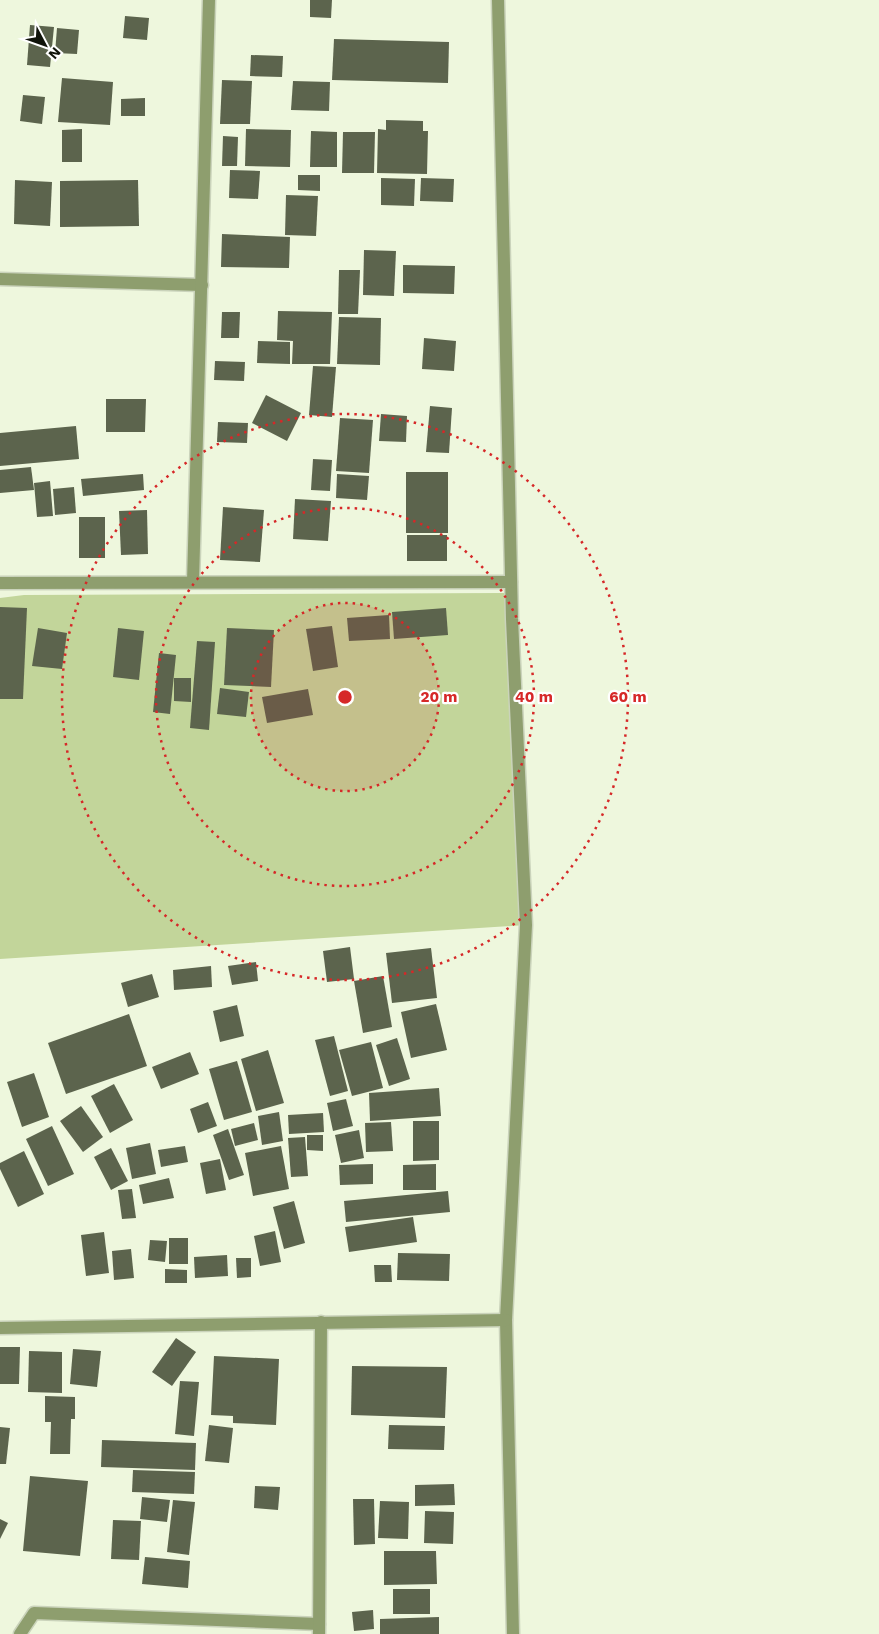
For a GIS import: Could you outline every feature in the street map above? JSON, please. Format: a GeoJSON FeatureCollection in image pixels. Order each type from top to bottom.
{"type":"FeatureCollection","features":[{"type":"Feature","properties":{"kind":"street"},"geometry":{"type":"LineString","coordinates":[[192,582],[209,0]]}},
{"type":"Feature","properties":{"kind":"street"},"geometry":{"type":"LineString","coordinates":[[498,0],[511,582],[526,925],[506,1320],[513,1634]]}},
{"type":"Feature","properties":{"kind":"street"},"geometry":{"type":"LineString","coordinates":[[0,279],[202,285]]}},
{"type":"Feature","properties":{"kind":"street"},"geometry":{"type":"LineString","coordinates":[[0,583],[511,582]]}},
{"type":"Feature","properties":{"kind":"street"},"geometry":{"type":"LineString","coordinates":[[0,1328],[506,1320]]}},
{"type":"Feature","properties":{"kind":"street"},"geometry":{"type":"LineString","coordinates":[[20,1634],[34,1613],[319,1629],[321,1322]]}},
{"type":"Feature","properties":{"kind":"green space"},"geometry":{"type":"Polygon","coordinates":[[[504,593],[512,619],[526,925],[0,959],[0,598],[24,595],[504,593]]]}},
{"type":"Feature","properties":{"kind":"building"},"geometry":{"type":"Polygon","coordinates":[[[310,0],[332,0],[331,18],[310,17],[310,0]]]}},
{"type":"Feature","properties":{"kind":"building"},"geometry":{"type":"Polygon","coordinates":[[[125,16],[149,18],[147,40],[123,38],[125,16]]]}},
{"type":"Feature","properties":{"kind":"building"},"geometry":{"type":"Polygon","coordinates":[[[30,25],[54,27],[50,67],[27,65],[30,25]]]}},
{"type":"Feature","properties":{"kind":"building"},"geometry":{"type":"Polygon","coordinates":[[[57,28],[79,30],[77,54],[55,53],[57,28]]]}},
{"type":"Feature","properties":{"kind":"building"},"geometry":{"type":"Polygon","coordinates":[[[334,39],[449,42],[448,83],[332,80],[334,39]]]}},
{"type":"Feature","properties":{"kind":"building"},"geometry":{"type":"Polygon","coordinates":[[[251,55],[283,56],[282,77],[250,76],[251,55]]]}},
{"type":"Feature","properties":{"kind":"building"},"geometry":{"type":"Polygon","coordinates":[[[62,78],[113,82],[110,125],[58,122],[62,78]]]}},
{"type":"Feature","properties":{"kind":"building"},"geometry":{"type":"Polygon","coordinates":[[[222,80],[252,81],[250,124],[220,124],[222,80]]]}},
{"type":"Feature","properties":{"kind":"building"},"geometry":{"type":"Polygon","coordinates":[[[293,81],[330,82],[329,111],[291,110],[293,81]]]}},
{"type":"Feature","properties":{"kind":"building"},"geometry":{"type":"Polygon","coordinates":[[[23,95],[45,97],[42,124],[20,121],[23,95]]]}},
{"type":"Feature","properties":{"kind":"building"},"geometry":{"type":"Polygon","coordinates":[[[145,98],[145,116],[121,116],[121,99],[145,98]]]}},
{"type":"Feature","properties":{"kind":"building"},"geometry":{"type":"Polygon","coordinates":[[[386,120],[423,121],[423,131],[428,131],[427,174],[377,173],[378,129],[386,130],[386,120]]]}},
{"type":"Feature","properties":{"kind":"building"},"geometry":{"type":"Polygon","coordinates":[[[82,129],[82,162],[62,162],[62,130],[82,129]]]}},
{"type":"Feature","properties":{"kind":"building"},"geometry":{"type":"Polygon","coordinates":[[[246,129],[291,130],[290,167],[245,166],[246,129]]]}},
{"type":"Feature","properties":{"kind":"building"},"geometry":{"type":"Polygon","coordinates":[[[311,131],[337,132],[337,167],[310,167],[311,131]]]}},
{"type":"Feature","properties":{"kind":"building"},"geometry":{"type":"Polygon","coordinates":[[[343,132],[375,132],[374,173],[342,173],[343,132]]]}},
{"type":"Feature","properties":{"kind":"building"},"geometry":{"type":"Polygon","coordinates":[[[223,136],[238,137],[237,166],[222,166],[223,136]]]}},
{"type":"Feature","properties":{"kind":"building"},"geometry":{"type":"Polygon","coordinates":[[[230,170],[260,171],[258,199],[229,198],[230,170]]]}},
{"type":"Feature","properties":{"kind":"building"},"geometry":{"type":"Polygon","coordinates":[[[298,175],[320,175],[320,191],[298,190],[298,175]]]}},
{"type":"Feature","properties":{"kind":"building"},"geometry":{"type":"Polygon","coordinates":[[[381,178],[415,179],[414,206],[381,205],[381,178]]]}},
{"type":"Feature","properties":{"kind":"building"},"geometry":{"type":"Polygon","coordinates":[[[421,178],[454,179],[453,202],[420,201],[421,178]]]}},
{"type":"Feature","properties":{"kind":"building"},"geometry":{"type":"Polygon","coordinates":[[[15,180],[52,182],[50,226],[14,224],[15,180]]]}},
{"type":"Feature","properties":{"kind":"building"},"geometry":{"type":"Polygon","coordinates":[[[138,180],[139,226],[60,227],[60,181],[138,180]]]}},
{"type":"Feature","properties":{"kind":"building"},"geometry":{"type":"Polygon","coordinates":[[[286,195],[318,196],[316,236],[285,235],[286,195]]]}},
{"type":"Feature","properties":{"kind":"building"},"geometry":{"type":"Polygon","coordinates":[[[222,234],[290,237],[289,268],[221,267],[222,234]]]}},
{"type":"Feature","properties":{"kind":"building"},"geometry":{"type":"Polygon","coordinates":[[[364,250],[396,251],[394,296],[363,295],[364,250]]]}},
{"type":"Feature","properties":{"kind":"building"},"geometry":{"type":"Polygon","coordinates":[[[403,265],[455,266],[454,294],[403,293],[403,265]]]}},
{"type":"Feature","properties":{"kind":"building"},"geometry":{"type":"Polygon","coordinates":[[[339,270],[360,270],[358,314],[338,314],[339,270]]]}},
{"type":"Feature","properties":{"kind":"building"},"geometry":{"type":"Polygon","coordinates":[[[278,311],[332,312],[330,364],[292,364],[293,341],[277,340],[278,311]]]}},
{"type":"Feature","properties":{"kind":"building"},"geometry":{"type":"Polygon","coordinates":[[[222,312],[240,312],[239,338],[221,338],[222,312]]]}},
{"type":"Feature","properties":{"kind":"building"},"geometry":{"type":"Polygon","coordinates":[[[339,317],[381,318],[380,365],[337,364],[339,317]]]}},
{"type":"Feature","properties":{"kind":"building"},"geometry":{"type":"Polygon","coordinates":[[[424,338],[456,341],[454,371],[422,369],[424,338]]]}},
{"type":"Feature","properties":{"kind":"building"},"geometry":{"type":"Polygon","coordinates":[[[258,341],[290,342],[290,364],[257,363],[258,341]]]}},
{"type":"Feature","properties":{"kind":"building"},"geometry":{"type":"Polygon","coordinates":[[[215,361],[245,362],[244,381],[214,380],[215,361]]]}},
{"type":"Feature","properties":{"kind":"building"},"geometry":{"type":"Polygon","coordinates":[[[313,366],[336,367],[332,417],[309,415],[313,366]]]}},
{"type":"Feature","properties":{"kind":"building"},"geometry":{"type":"Polygon","coordinates":[[[266,395],[301,413],[287,441],[252,423],[266,395]]]}},
{"type":"Feature","properties":{"kind":"building"},"geometry":{"type":"Polygon","coordinates":[[[106,399],[146,399],[145,432],[106,432],[106,399]]]}},
{"type":"Feature","properties":{"kind":"building"},"geometry":{"type":"Polygon","coordinates":[[[430,406],[452,408],[449,453],[426,452],[430,406]]]}},
{"type":"Feature","properties":{"kind":"building"},"geometry":{"type":"Polygon","coordinates":[[[381,414],[407,416],[406,442],[379,441],[381,414]]]}},
{"type":"Feature","properties":{"kind":"building"},"geometry":{"type":"Polygon","coordinates":[[[340,418],[373,420],[369,473],[336,471],[340,418]]]}},
{"type":"Feature","properties":{"kind":"building"},"geometry":{"type":"Polygon","coordinates":[[[218,422],[248,423],[247,443],[217,442],[218,422]]]}},
{"type":"Feature","properties":{"kind":"building"},"geometry":{"type":"Polygon","coordinates":[[[76,426],[79,459],[0,466],[0,433],[76,426]]]}},
{"type":"Feature","properties":{"kind":"building"},"geometry":{"type":"Polygon","coordinates":[[[313,459],[332,460],[330,491],[311,490],[313,459]]]}},
{"type":"Feature","properties":{"kind":"building"},"geometry":{"type":"Polygon","coordinates":[[[31,467],[34,490],[0,493],[0,470],[31,467]]]}},
{"type":"Feature","properties":{"kind":"building"},"geometry":{"type":"Polygon","coordinates":[[[406,472],[448,472],[448,533],[406,533],[406,472]]]}},
{"type":"Feature","properties":{"kind":"building"},"geometry":{"type":"Polygon","coordinates":[[[143,474],[144,490],[83,496],[81,479],[143,474]]]}},
{"type":"Feature","properties":{"kind":"building"},"geometry":{"type":"Polygon","coordinates":[[[337,474],[369,476],[367,500],[336,498],[337,474]]]}},
{"type":"Feature","properties":{"kind":"building"},"geometry":{"type":"Polygon","coordinates":[[[50,481],[53,516],[37,517],[34,483],[50,481]]]}},
{"type":"Feature","properties":{"kind":"building"},"geometry":{"type":"Polygon","coordinates":[[[74,487],[76,513],[55,515],[53,489],[74,487]]]}},
{"type":"Feature","properties":{"kind":"building"},"geometry":{"type":"Polygon","coordinates":[[[295,499],[331,501],[328,541],[293,539],[295,499]]]}},
{"type":"Feature","properties":{"kind":"building"},"geometry":{"type":"Polygon","coordinates":[[[223,507],[264,510],[260,562],[220,560],[223,507]]]}},
{"type":"Feature","properties":{"kind":"building"},"geometry":{"type":"Polygon","coordinates":[[[147,510],[148,554],[121,555],[119,511],[147,510]]]}},
{"type":"Feature","properties":{"kind":"building"},"geometry":{"type":"Polygon","coordinates":[[[79,517],[105,517],[105,558],[79,558],[79,517]]]}},
{"type":"Feature","properties":{"kind":"building"},"geometry":{"type":"Polygon","coordinates":[[[407,535],[447,535],[447,561],[407,561],[407,535]]]}},
{"type":"Feature","properties":{"kind":"building"},"geometry":{"type":"Polygon","coordinates":[[[0,607],[27,608],[23,699],[0,699],[0,607]]]}},
{"type":"Feature","properties":{"kind":"building"},"geometry":{"type":"Polygon","coordinates":[[[446,608],[448,635],[394,639],[392,612],[446,608]]]}},
{"type":"Feature","properties":{"kind":"building"},"geometry":{"type":"Polygon","coordinates":[[[389,615],[390,639],[349,641],[347,618],[389,615]]]}},
{"type":"Feature","properties":{"kind":"building"},"geometry":{"type":"Polygon","coordinates":[[[332,626],[338,667],[313,671],[306,629],[332,626]]]}},
{"type":"Feature","properties":{"kind":"building"},"geometry":{"type":"Polygon","coordinates":[[[38,628],[67,633],[62,669],[32,666],[38,628]]]}},
{"type":"Feature","properties":{"kind":"building"},"geometry":{"type":"Polygon","coordinates":[[[118,628],[144,631],[139,680],[113,677],[118,628]]]}},
{"type":"Feature","properties":{"kind":"building"},"geometry":{"type":"Polygon","coordinates":[[[227,628],[274,630],[271,687],[224,685],[227,628]]]}},
{"type":"Feature","properties":{"kind":"building"},"geometry":{"type":"Polygon","coordinates":[[[197,641],[215,642],[209,730],[190,728],[197,641]]]}},
{"type":"Feature","properties":{"kind":"building"},"geometry":{"type":"Polygon","coordinates":[[[159,653],[176,655],[170,714],[153,712],[159,653]]]}},
{"type":"Feature","properties":{"kind":"building"},"geometry":{"type":"Polygon","coordinates":[[[174,678],[191,678],[191,702],[174,701],[174,678]]]}},
{"type":"Feature","properties":{"kind":"building"},"geometry":{"type":"Polygon","coordinates":[[[220,688],[249,692],[246,717],[217,714],[220,688]]]}},
{"type":"Feature","properties":{"kind":"building"},"geometry":{"type":"Polygon","coordinates":[[[308,689],[313,715],[267,723],[262,697],[308,689]]]}},
{"type":"Feature","properties":{"kind":"building"},"geometry":{"type":"Polygon","coordinates":[[[350,947],[354,979],[327,982],[323,951],[350,947]]]}},
{"type":"Feature","properties":{"kind":"building"},"geometry":{"type":"Polygon","coordinates":[[[431,948],[437,998],[392,1003],[386,953],[431,948]]]}},
{"type":"Feature","properties":{"kind":"building"},"geometry":{"type":"Polygon","coordinates":[[[256,962],[258,981],[232,985],[228,966],[256,962]]]}},
{"type":"Feature","properties":{"kind":"building"},"geometry":{"type":"Polygon","coordinates":[[[211,966],[212,987],[174,990],[173,970],[211,966]]]}},
{"type":"Feature","properties":{"kind":"building"},"geometry":{"type":"Polygon","coordinates":[[[152,974],[159,997],[128,1007],[121,983],[152,974]]]}},
{"type":"Feature","properties":{"kind":"building"},"geometry":{"type":"Polygon","coordinates":[[[383,976],[392,1027],[363,1033],[354,981],[383,976]]]}},
{"type":"Feature","properties":{"kind":"building"},"geometry":{"type":"Polygon","coordinates":[[[436,1004],[447,1050],[411,1058],[401,1012],[436,1004]]]}},
{"type":"Feature","properties":{"kind":"building"},"geometry":{"type":"Polygon","coordinates":[[[237,1005],[244,1036],[220,1042],[213,1011],[237,1005]]]}},
{"type":"Feature","properties":{"kind":"building"},"geometry":{"type":"Polygon","coordinates":[[[129,1014],[147,1066],[66,1094],[48,1043],[129,1014]]]}},
{"type":"Feature","properties":{"kind":"building"},"geometry":{"type":"Polygon","coordinates":[[[334,1036],[348,1091],[330,1096],[315,1040],[334,1036]]]}},
{"type":"Feature","properties":{"kind":"building"},"geometry":{"type":"Polygon","coordinates":[[[397,1038],[410,1079],[389,1086],[376,1045],[397,1038]]]}},
{"type":"Feature","properties":{"kind":"building"},"geometry":{"type":"Polygon","coordinates":[[[371,1042],[383,1088],[352,1096],[339,1050],[371,1042]]]}},
{"type":"Feature","properties":{"kind":"building"},"geometry":{"type":"Polygon","coordinates":[[[268,1050],[284,1103],[256,1111],[241,1059],[268,1050]]]}},
{"type":"Feature","properties":{"kind":"building"},"geometry":{"type":"Polygon","coordinates":[[[190,1052],[199,1074],[161,1089],[152,1067],[190,1052]]]}},
{"type":"Feature","properties":{"kind":"building"},"geometry":{"type":"Polygon","coordinates":[[[237,1061],[252,1112],[224,1120],[209,1069],[237,1061]]]}},
{"type":"Feature","properties":{"kind":"building"},"geometry":{"type":"Polygon","coordinates":[[[34,1073],[49,1117],[22,1127],[7,1082],[34,1073]]]}},
{"type":"Feature","properties":{"kind":"building"},"geometry":{"type":"Polygon","coordinates":[[[114,1084],[133,1120],[110,1133],[91,1096],[114,1084]]]}},
{"type":"Feature","properties":{"kind":"building"},"geometry":{"type":"Polygon","coordinates":[[[439,1088],[441,1116],[370,1121],[369,1093],[439,1088]]]}},
{"type":"Feature","properties":{"kind":"building"},"geometry":{"type":"Polygon","coordinates":[[[346,1099],[353,1126],[333,1131],[327,1103],[346,1099]]]}},
{"type":"Feature","properties":{"kind":"building"},"geometry":{"type":"Polygon","coordinates":[[[208,1102],[217,1126],[198,1133],[190,1109],[208,1102]]]}},
{"type":"Feature","properties":{"kind":"building"},"geometry":{"type":"Polygon","coordinates":[[[81,1106],[103,1137],[83,1152],[60,1121],[81,1106]]]}},
{"type":"Feature","properties":{"kind":"building"},"geometry":{"type":"Polygon","coordinates":[[[279,1112],[283,1141],[262,1145],[258,1116],[279,1112]]]}},
{"type":"Feature","properties":{"kind":"building"},"geometry":{"type":"Polygon","coordinates":[[[323,1113],[324,1132],[289,1134],[288,1115],[323,1113]]]}},
{"type":"Feature","properties":{"kind":"building"},"geometry":{"type":"Polygon","coordinates":[[[413,1121],[439,1121],[439,1160],[413,1161],[413,1121]]]}},
{"type":"Feature","properties":{"kind":"building"},"geometry":{"type":"Polygon","coordinates":[[[391,1122],[393,1151],[366,1152],[365,1123],[391,1122]]]}},
{"type":"Feature","properties":{"kind":"building"},"geometry":{"type":"Polygon","coordinates":[[[254,1123],[258,1140],[235,1146],[231,1129],[254,1123]]]}},
{"type":"Feature","properties":{"kind":"building"},"geometry":{"type":"Polygon","coordinates":[[[52,1126],[74,1174],[48,1186],[26,1139],[52,1126]]]}},
{"type":"Feature","properties":{"kind":"building"},"geometry":{"type":"Polygon","coordinates":[[[228,1129],[244,1175],[229,1180],[213,1135],[228,1129]]]}},
{"type":"Feature","properties":{"kind":"building"},"geometry":{"type":"Polygon","coordinates":[[[359,1130],[364,1158],[341,1163],[335,1135],[359,1130]]]}},
{"type":"Feature","properties":{"kind":"building"},"geometry":{"type":"Polygon","coordinates":[[[307,1135],[323,1135],[323,1151],[307,1150],[307,1135]]]}},
{"type":"Feature","properties":{"kind":"building"},"geometry":{"type":"Polygon","coordinates":[[[305,1137],[308,1176],[291,1177],[288,1138],[305,1137]]]}},
{"type":"Feature","properties":{"kind":"building"},"geometry":{"type":"Polygon","coordinates":[[[150,1143],[156,1174],[132,1179],[126,1148],[150,1143]]]}},
{"type":"Feature","properties":{"kind":"building"},"geometry":{"type":"Polygon","coordinates":[[[185,1146],[188,1162],[161,1167],[158,1150],[185,1146]]]}},
{"type":"Feature","properties":{"kind":"building"},"geometry":{"type":"Polygon","coordinates":[[[281,1146],[289,1189],[253,1196],[245,1153],[281,1146]]]}},
{"type":"Feature","properties":{"kind":"building"},"geometry":{"type":"Polygon","coordinates":[[[111,1148],[128,1181],[111,1190],[94,1157],[111,1148]]]}},
{"type":"Feature","properties":{"kind":"building"},"geometry":{"type":"Polygon","coordinates":[[[24,1151],[44,1194],[18,1207],[0,1169],[0,1163],[24,1151]]]}},
{"type":"Feature","properties":{"kind":"building"},"geometry":{"type":"Polygon","coordinates":[[[220,1159],[226,1190],[206,1194],[200,1163],[220,1159]]]}},
{"type":"Feature","properties":{"kind":"building"},"geometry":{"type":"Polygon","coordinates":[[[373,1164],[373,1184],[340,1185],[339,1165],[373,1164]]]}},
{"type":"Feature","properties":{"kind":"building"},"geometry":{"type":"Polygon","coordinates":[[[436,1164],[436,1190],[403,1190],[403,1165],[436,1164]]]}},
{"type":"Feature","properties":{"kind":"building"},"geometry":{"type":"Polygon","coordinates":[[[169,1178],[174,1198],[143,1204],[139,1185],[169,1178]]]}},
{"type":"Feature","properties":{"kind":"building"},"geometry":{"type":"Polygon","coordinates":[[[132,1189],[136,1218],[122,1219],[118,1190],[132,1189]]]}},
{"type":"Feature","properties":{"kind":"building"},"geometry":{"type":"Polygon","coordinates":[[[448,1191],[450,1212],[346,1222],[344,1201],[448,1191]]]}},
{"type":"Feature","properties":{"kind":"building"},"geometry":{"type":"Polygon","coordinates":[[[294,1201],[305,1243],[284,1249],[273,1207],[294,1201]]]}},
{"type":"Feature","properties":{"kind":"building"},"geometry":{"type":"Polygon","coordinates":[[[413,1217],[417,1242],[349,1252],[345,1227],[413,1217]]]}},
{"type":"Feature","properties":{"kind":"building"},"geometry":{"type":"Polygon","coordinates":[[[275,1231],[281,1262],[260,1266],[254,1236],[275,1231]]]}},
{"type":"Feature","properties":{"kind":"building"},"geometry":{"type":"Polygon","coordinates":[[[104,1232],[109,1273],[86,1276],[81,1235],[104,1232]]]}},
{"type":"Feature","properties":{"kind":"building"},"geometry":{"type":"Polygon","coordinates":[[[169,1238],[188,1238],[188,1264],[169,1264],[169,1238]]]}},
{"type":"Feature","properties":{"kind":"building"},"geometry":{"type":"Polygon","coordinates":[[[150,1240],[167,1241],[165,1262],[148,1260],[150,1240]]]}},
{"type":"Feature","properties":{"kind":"building"},"geometry":{"type":"Polygon","coordinates":[[[131,1249],[134,1278],[114,1280],[112,1251],[131,1249]]]}},
{"type":"Feature","properties":{"kind":"building"},"geometry":{"type":"Polygon","coordinates":[[[398,1253],[450,1254],[449,1281],[397,1280],[398,1253]]]}},
{"type":"Feature","properties":{"kind":"building"},"geometry":{"type":"Polygon","coordinates":[[[227,1255],[228,1276],[195,1278],[194,1257],[227,1255]]]}},
{"type":"Feature","properties":{"kind":"building"},"geometry":{"type":"Polygon","coordinates":[[[236,1258],[251,1258],[251,1277],[237,1278],[236,1258]]]}},
{"type":"Feature","properties":{"kind":"building"},"geometry":{"type":"Polygon","coordinates":[[[374,1265],[391,1265],[392,1282],[375,1282],[374,1265]]]}},
{"type":"Feature","properties":{"kind":"building"},"geometry":{"type":"Polygon","coordinates":[[[165,1269],[187,1270],[187,1283],[165,1283],[165,1269]]]}},
{"type":"Feature","properties":{"kind":"building"},"geometry":{"type":"Polygon","coordinates":[[[176,1338],[196,1352],[172,1386],[152,1372],[176,1338]]]}},
{"type":"Feature","properties":{"kind":"building"},"geometry":{"type":"Polygon","coordinates":[[[0,1347],[20,1347],[19,1384],[0,1384],[0,1347]]]}},
{"type":"Feature","properties":{"kind":"building"},"geometry":{"type":"Polygon","coordinates":[[[73,1349],[101,1351],[97,1387],[70,1384],[73,1349]]]}},
{"type":"Feature","properties":{"kind":"building"},"geometry":{"type":"Polygon","coordinates":[[[29,1351],[62,1352],[62,1393],[28,1392],[29,1351]]]}},
{"type":"Feature","properties":{"kind":"building"},"geometry":{"type":"Polygon","coordinates":[[[214,1356],[279,1359],[276,1425],[233,1423],[233,1416],[211,1415],[214,1356]]]}},
{"type":"Feature","properties":{"kind":"building"},"geometry":{"type":"Polygon","coordinates":[[[352,1366],[447,1367],[445,1418],[351,1415],[352,1366]]]}},
{"type":"Feature","properties":{"kind":"building"},"geometry":{"type":"Polygon","coordinates":[[[180,1381],[199,1382],[194,1436],[175,1434],[180,1381]]]}},
{"type":"Feature","properties":{"kind":"building"},"geometry":{"type":"Polygon","coordinates":[[[45,1396],[75,1397],[75,1419],[71,1419],[70,1454],[50,1454],[51,1422],[45,1422],[45,1396]]]}},
{"type":"Feature","properties":{"kind":"building"},"geometry":{"type":"Polygon","coordinates":[[[209,1425],[233,1428],[229,1463],[205,1461],[209,1425]]]}},
{"type":"Feature","properties":{"kind":"building"},"geometry":{"type":"Polygon","coordinates":[[[389,1425],[445,1426],[444,1450],[388,1449],[389,1425]]]}},
{"type":"Feature","properties":{"kind":"building"},"geometry":{"type":"Polygon","coordinates":[[[0,1427],[10,1428],[6,1464],[0,1464],[0,1427]]]}},
{"type":"Feature","properties":{"kind":"building"},"geometry":{"type":"Polygon","coordinates":[[[102,1440],[196,1443],[195,1470],[101,1467],[102,1440]]]}},
{"type":"Feature","properties":{"kind":"building"},"geometry":{"type":"Polygon","coordinates":[[[133,1470],[195,1472],[194,1494],[132,1492],[133,1470]]]}},
{"type":"Feature","properties":{"kind":"building"},"geometry":{"type":"Polygon","coordinates":[[[30,1476],[88,1481],[80,1556],[23,1551],[30,1476]]]}},
{"type":"Feature","properties":{"kind":"building"},"geometry":{"type":"Polygon","coordinates":[[[454,1484],[455,1505],[415,1506],[415,1485],[454,1484]]]}},
{"type":"Feature","properties":{"kind":"building"},"geometry":{"type":"Polygon","coordinates":[[[255,1486],[280,1487],[278,1510],[254,1508],[255,1486]]]}},
{"type":"Feature","properties":{"kind":"building"},"geometry":{"type":"Polygon","coordinates":[[[142,1497],[170,1500],[167,1522],[140,1519],[142,1497]]]}},
{"type":"Feature","properties":{"kind":"building"},"geometry":{"type":"Polygon","coordinates":[[[353,1499],[374,1499],[375,1544],[354,1545],[353,1499]]]}},
{"type":"Feature","properties":{"kind":"building"},"geometry":{"type":"Polygon","coordinates":[[[173,1500],[195,1502],[189,1555],[167,1552],[173,1500]]]}},
{"type":"Feature","properties":{"kind":"building"},"geometry":{"type":"Polygon","coordinates":[[[380,1501],[409,1502],[408,1539],[378,1538],[380,1501]]]}},
{"type":"Feature","properties":{"kind":"building"},"geometry":{"type":"Polygon","coordinates":[[[425,1511],[454,1512],[453,1544],[424,1543],[425,1511]]]}},
{"type":"Feature","properties":{"kind":"building"},"geometry":{"type":"Polygon","coordinates":[[[0,1519],[8,1523],[0,1539],[0,1519]]]}},
{"type":"Feature","properties":{"kind":"building"},"geometry":{"type":"Polygon","coordinates":[[[113,1520],[141,1521],[139,1560],[111,1559],[113,1520]]]}},
{"type":"Feature","properties":{"kind":"building"},"geometry":{"type":"Polygon","coordinates":[[[384,1551],[436,1551],[437,1584],[384,1585],[384,1551]]]}},
{"type":"Feature","properties":{"kind":"building"},"geometry":{"type":"Polygon","coordinates":[[[145,1557],[190,1561],[188,1588],[142,1584],[145,1557]]]}},
{"type":"Feature","properties":{"kind":"building"},"geometry":{"type":"Polygon","coordinates":[[[393,1589],[430,1589],[430,1614],[393,1614],[393,1589]]]}},
{"type":"Feature","properties":{"kind":"building"},"geometry":{"type":"Polygon","coordinates":[[[373,1610],[374,1629],[354,1631],[352,1612],[373,1610]]]}},
{"type":"Feature","properties":{"kind":"building"},"geometry":{"type":"Polygon","coordinates":[[[439,1617],[439,1634],[380,1634],[380,1619],[439,1617]]]}}]}
